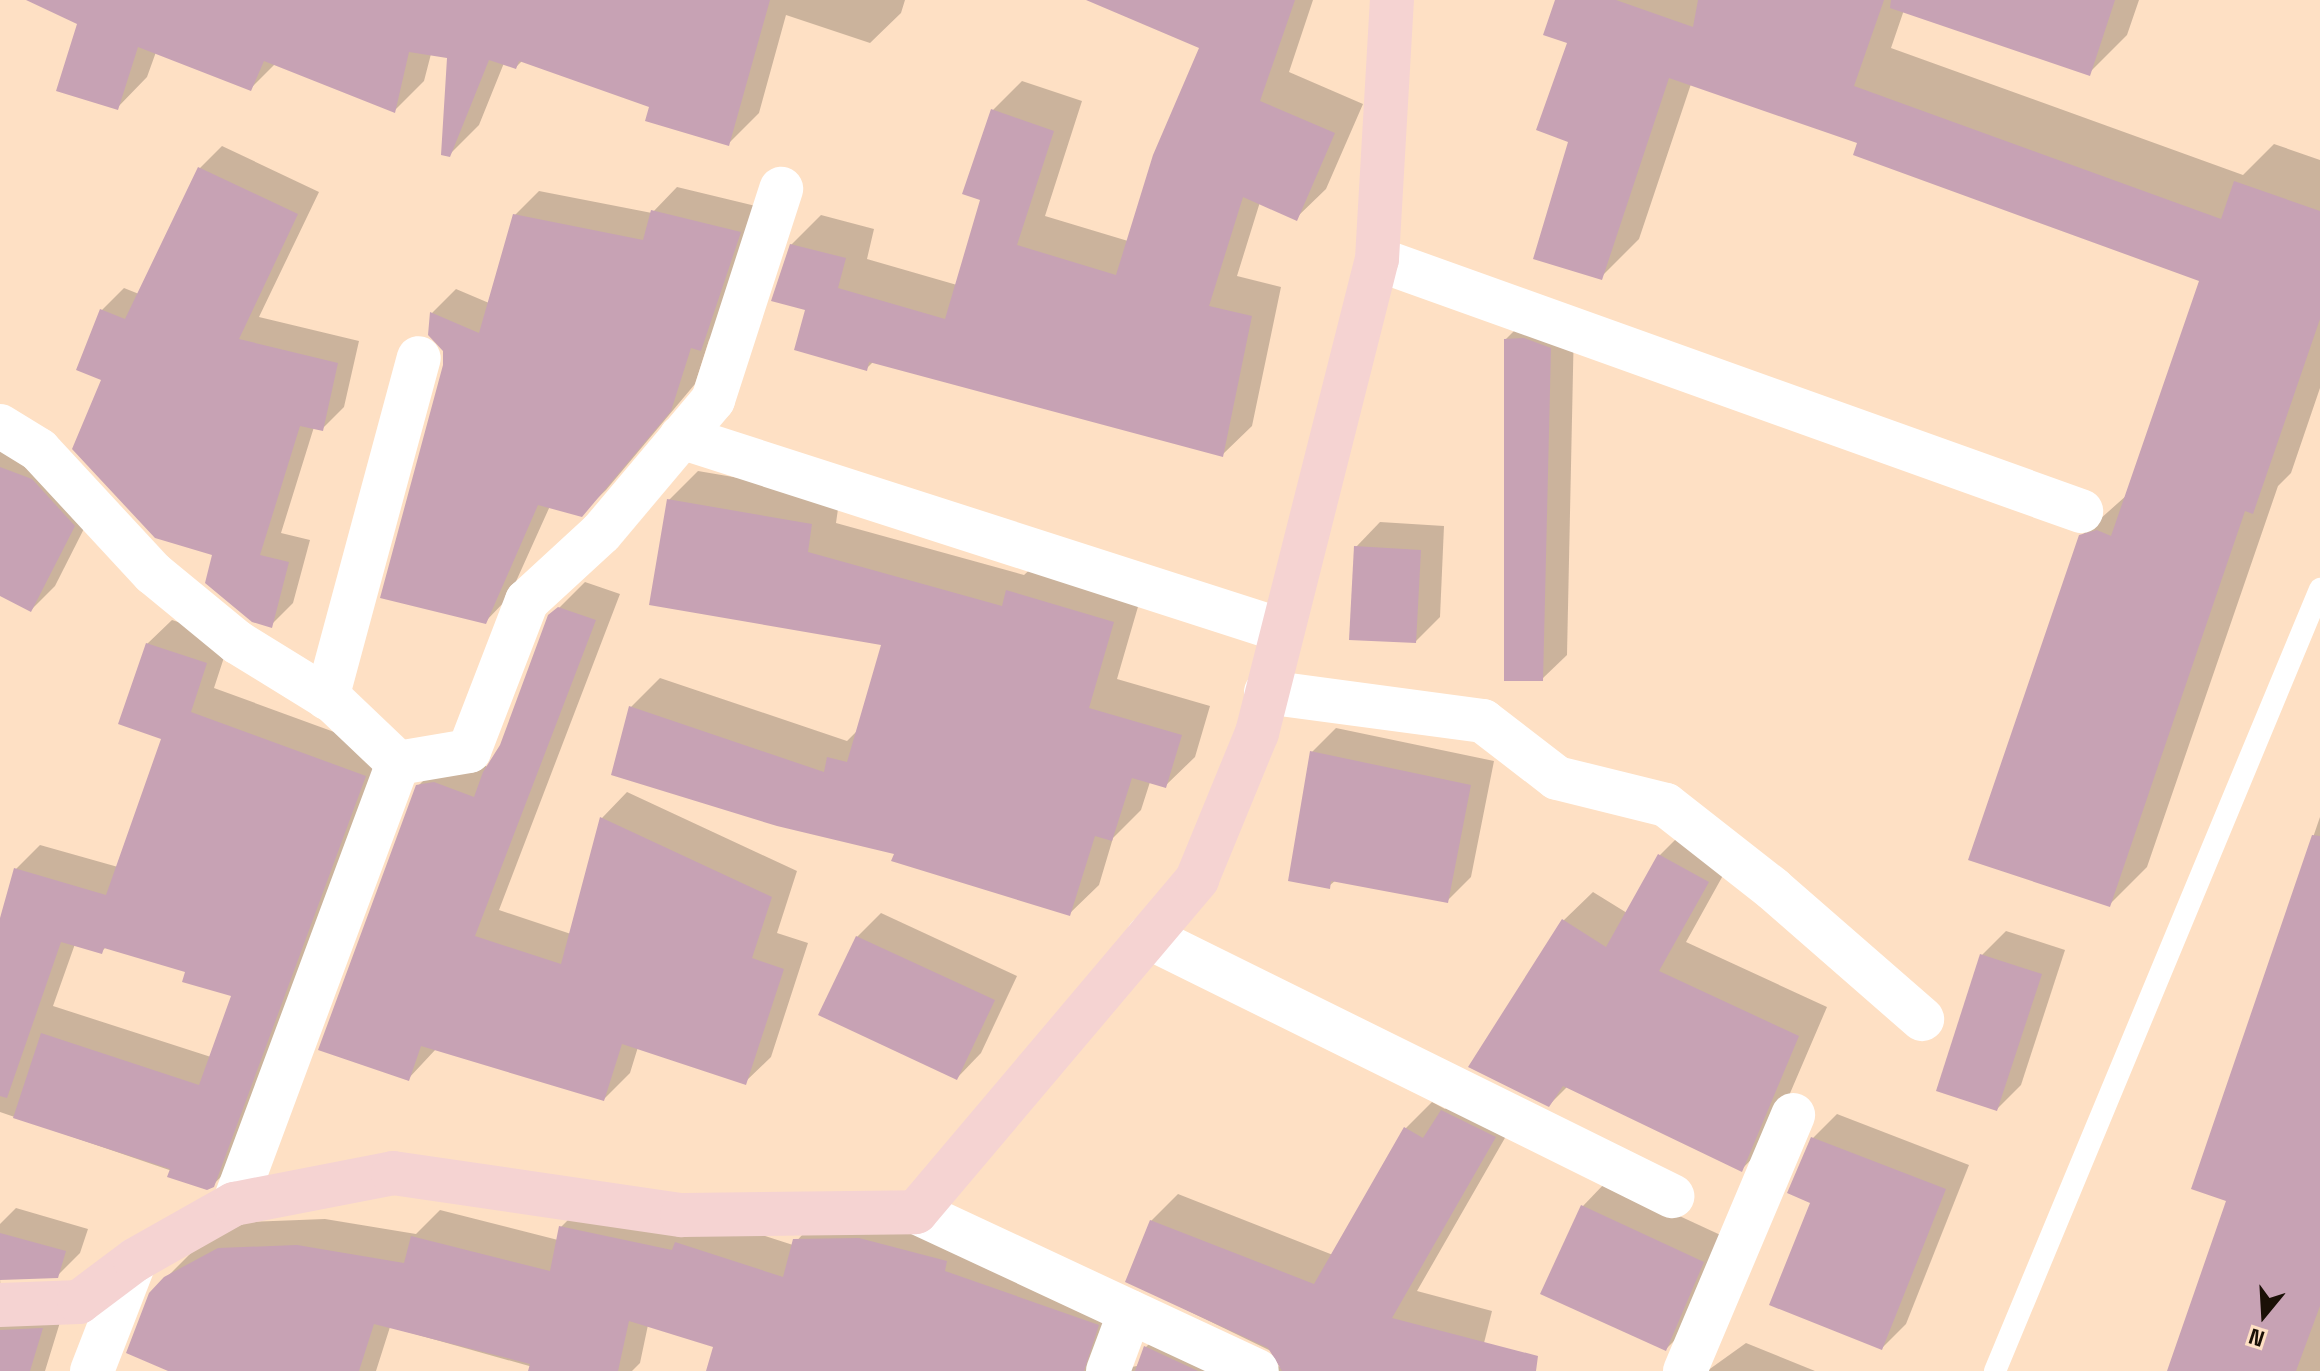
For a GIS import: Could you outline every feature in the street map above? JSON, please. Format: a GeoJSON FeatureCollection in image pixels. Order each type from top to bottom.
{"type":"FeatureCollection","features":[{"type":"Feature","properties":{"kind":"street"},"geometry":{"type":"LineString","coordinates":[[916,1212],[1197,879],[1257,733],[1377,259],[1392,0]]}},
{"type":"Feature","properties":{"kind":"street"},"geometry":{"type":"LineString","coordinates":[[398,763],[469,751],[527,601],[601,533],[713,400],[781,189]]}},
{"type":"Feature","properties":{"kind":"street"},"geometry":{"type":"LineString","coordinates":[[1377,259],[2081,511]]}},
{"type":"Feature","properties":{"kind":"street"},"geometry":{"type":"LineString","coordinates":[[327,698],[419,358]]}},
{"type":"Feature","properties":{"kind":"street"},"geometry":{"type":"LineString","coordinates":[[0,426],[39,450],[112,531],[189,602],[237,642],[327,698],[398,763]]}},
{"type":"Feature","properties":{"kind":"street"},"geometry":{"type":"LineString","coordinates":[[681,437],[1281,630]]}},
{"type":"Feature","properties":{"kind":"street"},"geometry":{"type":"LineString","coordinates":[[1266,692],[1483,721],[1557,778],[1666,805],[1773,889],[1922,1019]]}},
{"type":"Feature","properties":{"kind":"street"},"geometry":{"type":"LineString","coordinates":[[234,1204],[398,763]]}},
{"type":"Feature","properties":{"kind":"street"},"geometry":{"type":"LineString","coordinates":[[1148,937],[1672,1196]]}},
{"type":"Feature","properties":{"kind":"street"},"geometry":{"type":"LineString","coordinates":[[1685,1371],[1793,1115]]}},
{"type":"Feature","properties":{"kind":"street"},"geometry":{"type":"LineString","coordinates":[[0,1305],[79,1302],[135,1260],[234,1204],[393,1173],[682,1215],[916,1212],[1257,1371]]}},
{"type":"Feature","properties":{"kind":"street"},"geometry":{"type":"LineString","coordinates":[[92,1371],[135,1260]]}},
{"type":"Feature","properties":{"kind":"street"},"geometry":{"type":"LineString","coordinates":[[1108,1371],[1130,1312]]}},
{"type":"Feature","properties":{"kind":"lane"},"geometry":{"type":"LineString","coordinates":[[1995,1371],[2320,589]]}},
{"type":"Feature","properties":{"kind":"building"},"geometry":{"type":"Polygon","coordinates":[[[26,0],[770,0],[729,146],[645,121],[649,107],[519,61],[516,69],[489,60],[450,157],[441,155],[447,58],[409,52],[395,113],[264,61],[251,91],[138,47],[118,110],[56,91],[77,24],[26,0]]]}},
{"type":"Feature","properties":{"kind":"building"},"geometry":{"type":"Polygon","coordinates":[[[1086,0],[1295,0],[1260,101],[1335,133],[1297,221],[1243,197],[1209,306],[1252,316],[1223,457],[869,362],[867,371],[794,350],[805,310],[771,301],[790,244],[846,258],[838,288],[945,319],[980,200],[962,194],[991,109],[1054,131],[1017,245],[1116,275],[1153,155],[1199,48],[1086,0]]]}},
{"type":"Feature","properties":{"kind":"building"},"geometry":{"type":"Polygon","coordinates":[[[1555,0],[1616,0],[1693,27],[1698,0],[1884,0],[1854,86],[2221,219],[2234,181],[2320,211],[2320,319],[2253,514],[2245,511],[2110,907],[1968,860],[2079,535],[2097,530],[2111,536],[2199,281],[1853,155],[1857,143],[1669,78],[1602,280],[1533,259],[1568,142],[1536,130],[1567,43],[1543,35],[1555,0]]]}},
{"type":"Feature","properties":{"kind":"building"},"geometry":{"type":"Polygon","coordinates":[[[1891,0],[2115,0],[2090,76],[1890,8],[1891,0]]]}},
{"type":"Feature","properties":{"kind":"building"},"geometry":{"type":"Polygon","coordinates":[[[198,167],[298,214],[239,339],[338,363],[323,431],[300,426],[260,555],[289,562],[272,628],[252,622],[205,583],[212,555],[155,538],[72,449],[101,380],[76,370],[100,309],[125,319],[198,167]]]}},
{"type":"Feature","properties":{"kind":"building"},"geometry":{"type":"Polygon","coordinates":[[[651,210],[741,232],[701,351],[691,348],[671,411],[582,517],[538,505],[486,624],[380,598],[443,365],[443,351],[428,335],[430,312],[479,333],[513,214],[643,240],[651,210]]]}},
{"type":"Feature","properties":{"kind":"building"},"geometry":{"type":"Polygon","coordinates":[[[1524,338],[1551,348],[1543,681],[1504,681],[1504,339],[1524,338]]]}},
{"type":"Feature","properties":{"kind":"building"},"geometry":{"type":"Polygon","coordinates":[[[0,467],[32,479],[75,526],[31,612],[0,596],[0,467]]]}},
{"type":"Feature","properties":{"kind":"building"},"geometry":{"type":"Polygon","coordinates":[[[667,499],[812,524],[808,552],[1002,606],[1006,590],[1114,622],[1089,708],[1182,735],[1166,788],[1132,778],[1112,841],[1095,836],[1070,916],[891,861],[894,854],[777,826],[611,775],[629,706],[824,772],[827,757],[847,762],[881,645],[649,605],[667,499]]]}},
{"type":"Feature","properties":{"kind":"building"},"geometry":{"type":"Polygon","coordinates":[[[1354,546],[1421,550],[1416,643],[1349,640],[1354,546]]]}},
{"type":"Feature","properties":{"kind":"building"},"geometry":{"type":"Polygon","coordinates":[[[558,607],[596,620],[475,936],[561,964],[600,817],[772,897],[752,958],[784,969],[746,1085],[622,1044],[604,1101],[421,1046],[409,1081],[318,1050],[416,785],[434,782],[474,797],[483,772],[500,745],[548,615],[558,607]]]}},
{"type":"Feature","properties":{"kind":"building"},"geometry":{"type":"Polygon","coordinates":[[[146,643],[207,663],[191,712],[366,776],[214,1187],[207,1190],[167,1177],[170,1169],[13,1118],[41,1033],[199,1085],[231,996],[182,982],[185,972],[104,948],[102,954],[61,942],[7,1098],[0,1096],[0,918],[14,868],[106,895],[161,739],[118,724],[146,643]]]}},
{"type":"Feature","properties":{"kind":"building"},"geometry":{"type":"Polygon","coordinates":[[[1310,751],[1471,785],[1448,903],[1331,881],[1330,889],[1288,881],[1310,751]]]}},
{"type":"Feature","properties":{"kind":"building"},"geometry":{"type":"Polygon","coordinates":[[[2312,835],[2320,836],[2320,1306],[2296,1371],[2167,1371],[2226,1201],[2191,1189],[2312,835]]]}},
{"type":"Feature","properties":{"kind":"building"},"geometry":{"type":"Polygon","coordinates":[[[1658,854],[1709,882],[1659,971],[1799,1036],[1742,1172],[1563,1086],[1549,1107],[1468,1067],[1562,919],[1606,947],[1658,854]]]}},
{"type":"Feature","properties":{"kind":"building"},"geometry":{"type":"Polygon","coordinates":[[[856,936],[995,1000],[957,1080],[818,1015],[856,936]]]}},
{"type":"Feature","properties":{"kind":"building"},"geometry":{"type":"Polygon","coordinates":[[[1980,954],[2042,974],[1997,1111],[1936,1091],[1980,954]]]}},
{"type":"Feature","properties":{"kind":"building"},"geometry":{"type":"Polygon","coordinates":[[[1441,1110],[1496,1137],[1392,1318],[1538,1356],[1536,1371],[1282,1371],[1268,1348],[1125,1282],[1150,1220],[1314,1284],[1404,1127],[1423,1138],[1441,1110]]]}},
{"type":"Feature","properties":{"kind":"building"},"geometry":{"type":"Polygon","coordinates":[[[1811,1137],[1946,1189],[1882,1350],[1769,1305],[1810,1203],[1787,1193],[1811,1137]]]}},
{"type":"Feature","properties":{"kind":"building"},"geometry":{"type":"Polygon","coordinates":[[[1581,1205],[1704,1262],[1666,1351],[1540,1294],[1581,1205]]]}},
{"type":"Feature","properties":{"kind":"building"},"geometry":{"type":"Polygon","coordinates":[[[559,1226],[672,1250],[675,1242],[783,1277],[793,1239],[859,1238],[947,1261],[945,1271],[1099,1325],[1084,1371],[706,1371],[713,1347],[629,1321],[618,1371],[528,1371],[530,1364],[374,1324],[359,1371],[168,1371],[126,1353],[149,1293],[164,1277],[218,1248],[297,1245],[404,1263],[411,1236],[550,1271],[559,1226]]]}},
{"type":"Feature","properties":{"kind":"building"},"geometry":{"type":"Polygon","coordinates":[[[0,1233],[66,1251],[58,1278],[0,1280],[0,1233]]]}},
{"type":"Feature","properties":{"kind":"building"},"geometry":{"type":"Polygon","coordinates":[[[43,1328],[30,1371],[0,1371],[0,1330],[43,1328]]]}},
{"type":"Feature","properties":{"kind":"building"},"geometry":{"type":"Polygon","coordinates":[[[1144,1346],[1198,1371],[1135,1371],[1144,1346]]]}}]}
